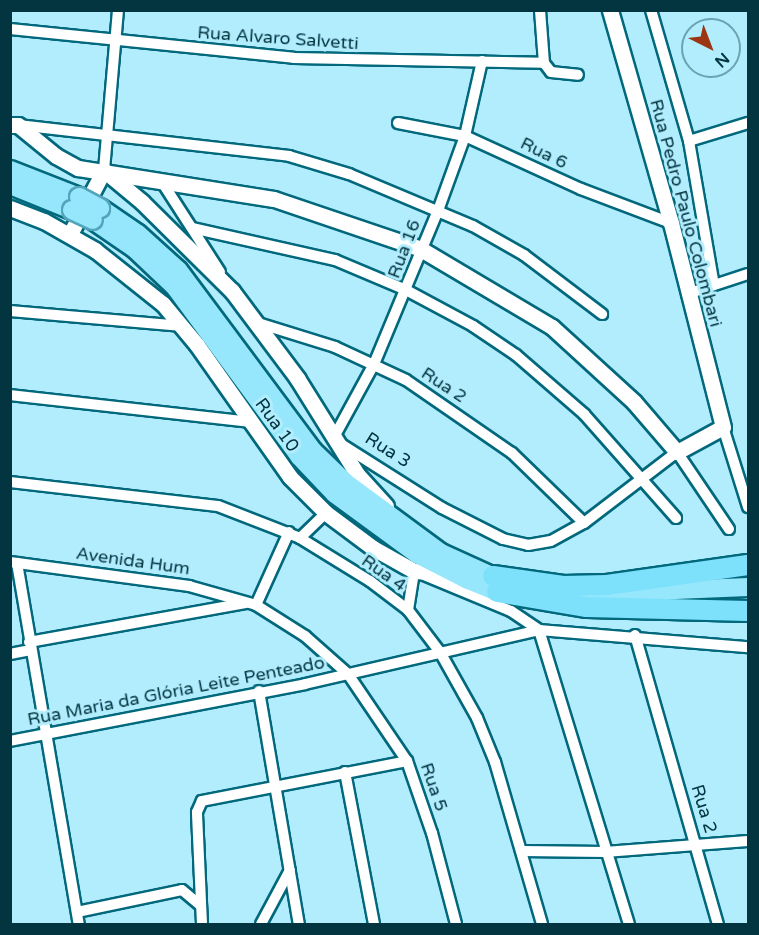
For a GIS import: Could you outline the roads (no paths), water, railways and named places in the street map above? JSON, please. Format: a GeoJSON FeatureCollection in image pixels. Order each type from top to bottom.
{"type":"FeatureCollection","features":[{"type":"Feature","properties":{"kind":"highway"},"geometry":{"type":"LineString","coordinates":[[10,170],[138,234],[178,270],[313,451],[368,502],[441,553],[495,584],[586,607],[748,610]]}},
{"type":"Feature","properties":{"kind":"highway"},"geometry":{"type":"LineString","coordinates":[[10,185],[76,203]]}},
{"type":"Feature","properties":{"kind":"highway"},"geometry":{"type":"LineString","coordinates":[[96,214],[175,287],[313,473],[383,531],[455,574],[535,594],[593,596],[748,587]]}},
{"type":"Feature","properties":{"kind":"highway"},"geometry":{"type":"LineString","coordinates":[[495,584],[607,585],[748,565]]}},
{"type":"Feature","properties":{"kind":"main road","name":"Rua Pedro Paulo Colombari"},"geometry":{"type":"LineString","coordinates":[[610,10],[671,223],[687,294],[723,427]]}},
{"type":"Feature","properties":{"kind":"main road"},"geometry":{"type":"LineString","coordinates":[[14,125],[56,156],[78,168],[104,170],[162,182],[274,199],[420,248],[552,327],[634,402],[677,452],[723,427]]}},
{"type":"Feature","properties":{"kind":"main road"},"geometry":{"type":"LineString","coordinates":[[70,234],[104,170]]}},
{"type":"Feature","properties":{"kind":"main road"},"geometry":{"type":"LineString","coordinates":[[104,170],[142,202],[232,291]]}},
{"type":"Feature","properties":{"kind":"main road","name":"Rua 10"},"geometry":{"type":"LineString","coordinates":[[10,208],[70,234],[146,289],[182,326],[290,477],[326,513],[373,548],[414,571]]}},
{"type":"Feature","properties":{"kind":"main road","name":"Rua 3"},"geometry":{"type":"LineString","coordinates":[[232,291],[258,323],[333,440]]}},
{"type":"Feature","properties":{"kind":"main road"},"geometry":{"type":"LineString","coordinates":[[333,440],[357,474],[411,534]]}},
{"type":"Feature","properties":{"kind":"main road"},"geometry":{"type":"LineString","coordinates":[[414,571],[455,574]]}},
{"type":"Feature","properties":{"kind":"street"},"geometry":{"type":"LineString","coordinates":[[104,170],[118,10]]}},
{"type":"Feature","properties":{"kind":"street"},"geometry":{"type":"LineString","coordinates":[[540,10],[544,63],[551,72],[578,75]]}},
{"type":"Feature","properties":{"kind":"street"},"geometry":{"type":"LineString","coordinates":[[651,10],[689,141],[714,285]]}},
{"type":"Feature","properties":{"kind":"street","name":"Rua Alvaro Salvetti"},"geometry":{"type":"LineString","coordinates":[[10,29],[294,58],[544,63]]}},
{"type":"Feature","properties":{"kind":"street","name":"Rua 16"},"geometry":{"type":"LineString","coordinates":[[333,440],[374,364],[406,290],[420,248],[439,208],[465,136],[482,61]]}},
{"type":"Feature","properties":{"kind":"street","name":"Rua 6"},"geometry":{"type":"LineString","coordinates":[[398,123],[465,136],[581,189],[671,223]]}},
{"type":"Feature","properties":{"kind":"street"},"geometry":{"type":"LineString","coordinates":[[689,141],[748,123]]}},
{"type":"Feature","properties":{"kind":"street"},"geometry":{"type":"LineString","coordinates":[[14,125],[290,156],[380,184],[439,208],[524,255],[602,314]]}},
{"type":"Feature","properties":{"kind":"street","name":"Rua 3"},"geometry":{"type":"LineString","coordinates":[[162,182],[232,291]]}},
{"type":"Feature","properties":{"kind":"street"},"geometry":{"type":"LineString","coordinates":[[192,228],[301,250],[406,290],[473,326],[516,355],[584,414],[676,518]]}},
{"type":"Feature","properties":{"kind":"street"},"geometry":{"type":"LineString","coordinates":[[687,294],[748,274]]}},
{"type":"Feature","properties":{"kind":"street"},"geometry":{"type":"LineString","coordinates":[[10,311],[182,326]]}},
{"type":"Feature","properties":{"kind":"street","name":"Rua 2"},"geometry":{"type":"LineString","coordinates":[[258,323],[293,332],[374,364],[474,424],[512,453],[584,523]]}},
{"type":"Feature","properties":{"kind":"street"},"geometry":{"type":"LineString","coordinates":[[10,395],[250,422]]}},
{"type":"Feature","properties":{"kind":"street"},"geometry":{"type":"LineString","coordinates":[[723,427],[748,507]]}},
{"type":"Feature","properties":{"kind":"street","name":"Rua 3"},"geometry":{"type":"LineString","coordinates":[[333,440],[442,508],[517,544],[551,541],[584,523],[677,452]]}},
{"type":"Feature","properties":{"kind":"street"},"geometry":{"type":"LineString","coordinates":[[677,452],[729,529]]}},
{"type":"Feature","properties":{"kind":"street","name":"Rua 4"},"geometry":{"type":"LineString","coordinates":[[10,482],[206,504],[289,532],[370,581],[408,610],[440,652],[486,738],[522,851],[542,924]]}},
{"type":"Feature","properties":{"kind":"street"},"geometry":{"type":"LineString","coordinates":[[300,538],[326,513]]}},
{"type":"Feature","properties":{"kind":"street"},"geometry":{"type":"LineString","coordinates":[[10,654],[30,646],[253,603],[289,532]]}},
{"type":"Feature","properties":{"kind":"street"},"geometry":{"type":"LineString","coordinates":[[14,562],[47,731],[79,924]]}},
{"type":"Feature","properties":{"kind":"street","name":"Avenida Hum"},"geometry":{"type":"LineString","coordinates":[[14,562],[152,578],[253,603],[305,636],[348,674]]}},
{"type":"Feature","properties":{"kind":"street"},"geometry":{"type":"LineString","coordinates":[[408,610],[414,571]]}},
{"type":"Feature","properties":{"kind":"street","name":"Rua 10"},"geometry":{"type":"LineString","coordinates":[[414,571],[511,611],[539,630]]}},
{"type":"Feature","properties":{"kind":"street"},"geometry":{"type":"LineString","coordinates":[[539,630],[605,852],[629,924]]}},
{"type":"Feature","properties":{"kind":"street","name":"Rua Maria da Glória Leite Penteado"},"geometry":{"type":"LineString","coordinates":[[10,741],[47,731],[348,674],[539,630],[635,635],[747,646]]}},
{"type":"Feature","properties":{"kind":"street","name":"Rua 2"},"geometry":{"type":"LineString","coordinates":[[635,635],[698,847],[718,924]]}},
{"type":"Feature","properties":{"kind":"street"},"geometry":{"type":"LineString","coordinates":[[747,646],[748,658]]}},
{"type":"Feature","properties":{"kind":"street","name":"Rua 5"},"geometry":{"type":"LineString","coordinates":[[348,674],[407,761],[456,924]]}},
{"type":"Feature","properties":{"kind":"street"},"geometry":{"type":"LineString","coordinates":[[259,691],[299,924]]}},
{"type":"Feature","properties":{"kind":"street"},"geometry":{"type":"LineString","coordinates":[[202,924],[199,804],[205,799],[407,761]]}},
{"type":"Feature","properties":{"kind":"street"},"geometry":{"type":"LineString","coordinates":[[345,772],[374,924]]}},
{"type":"Feature","properties":{"kind":"street"},"geometry":{"type":"LineString","coordinates":[[522,851],[605,852],[698,847],[748,841]]}},
{"type":"Feature","properties":{"kind":"street"},"geometry":{"type":"LineString","coordinates":[[261,924],[290,870]]}},
{"type":"Feature","properties":{"kind":"street"},"geometry":{"type":"LineString","coordinates":[[77,912],[182,890],[200,905]]}}]}
